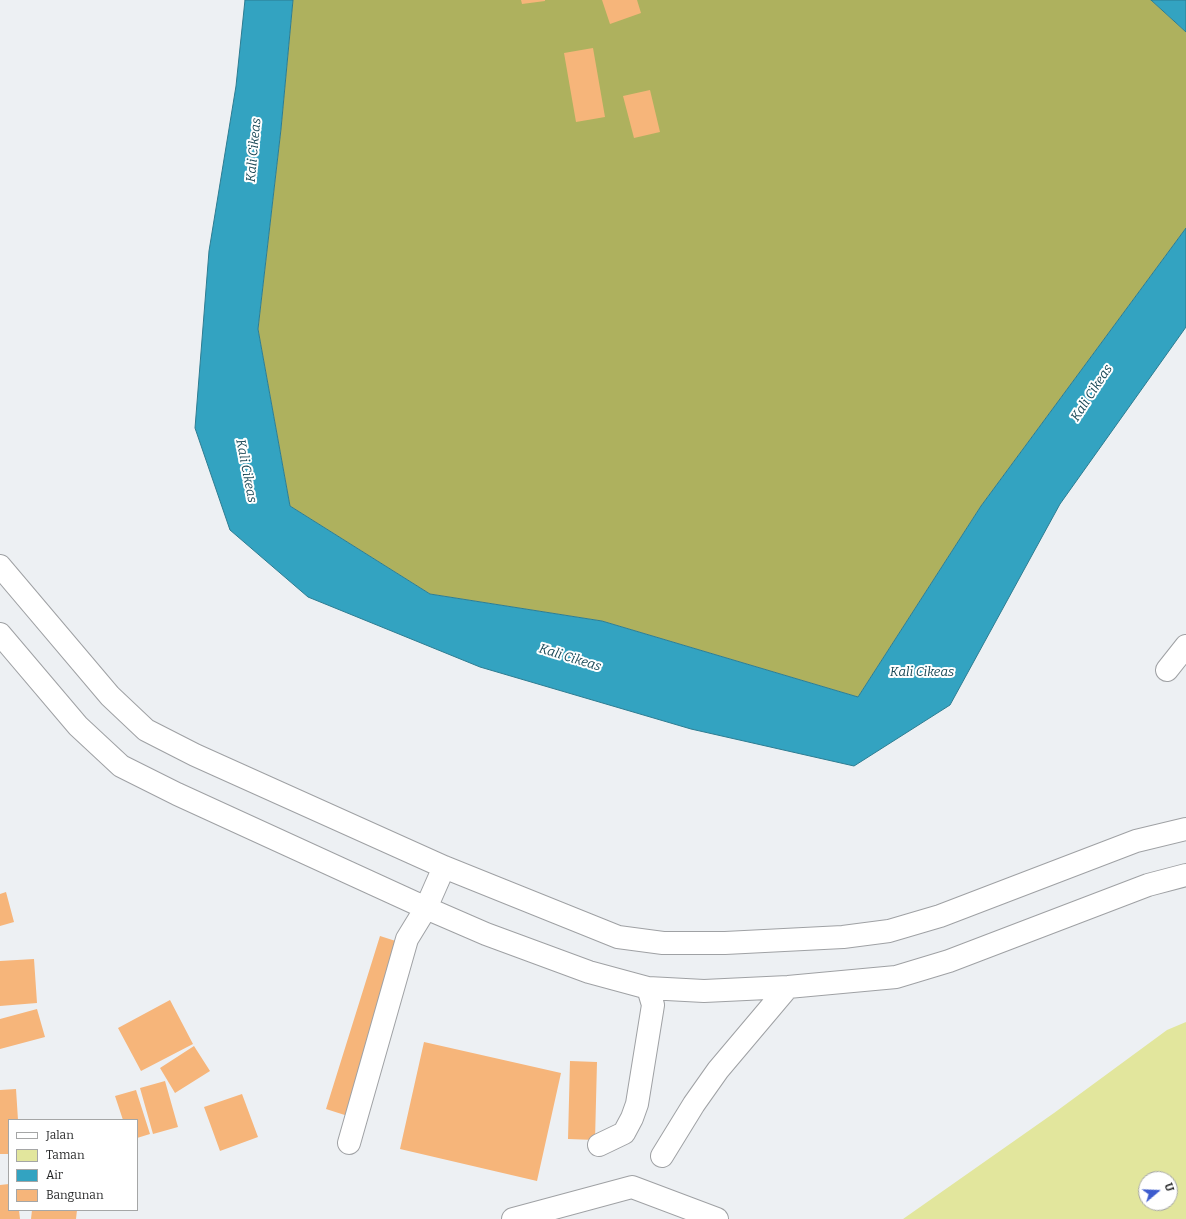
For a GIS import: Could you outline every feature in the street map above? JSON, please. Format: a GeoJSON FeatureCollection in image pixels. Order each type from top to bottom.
{"type":"FeatureCollection","features":[{"type":"Feature","properties":{"kind":"street"},"geometry":{"type":"LineString","coordinates":[[0,566],[110,696],[146,730],[195,755],[444,868],[618,937],[663,943],[725,943],[843,937],[889,931],[940,916],[1136,841],[1186,829]]}},
{"type":"Feature","properties":{"kind":"street"},"geometry":{"type":"LineString","coordinates":[[0,634],[78,726],[121,766],[177,794],[486,934],[589,972],[648,988],[704,991],[788,988],[896,977],[949,961],[1148,885],[1186,875]]}},
{"type":"Feature","properties":{"kind":"street"},"geometry":{"type":"LineString","coordinates":[[1167,670],[1186,646]]}},
{"type":"Feature","properties":{"kind":"street"},"geometry":{"type":"LineString","coordinates":[[349,1143],[407,939],[426,908],[444,868]]}},
{"type":"Feature","properties":{"kind":"street"},"geometry":{"type":"LineString","coordinates":[[599,1145],[624,1133],[637,1104],[653,1005],[648,988]]}},
{"type":"Feature","properties":{"kind":"street"},"geometry":{"type":"LineString","coordinates":[[662,1156],[694,1104],[718,1070],[788,988]]}},
{"type":"Feature","properties":{"kind":"street"},"geometry":{"type":"LineString","coordinates":[[513,1219],[632,1187],[717,1219]]}},
{"type":"Feature","properties":{"kind":"green space"},"geometry":{"type":"Polygon","coordinates":[[[293,0],[1151,0],[1186,32],[1186,228],[981,506],[858,697],[602,621],[430,594],[290,506],[258,329],[281,129],[293,0]]]}},
{"type":"Feature","properties":{"kind":"green space"},"geometry":{"type":"Polygon","coordinates":[[[1186,1022],[1186,1219],[903,1219],[1054,1113],[1167,1030],[1186,1022]]]}},
{"type":"Feature","properties":{"kind":"water","name":"Kali Cikeas"},"geometry":{"type":"Polygon","coordinates":[[[245,0],[293,0],[281,129],[258,329],[290,506],[430,594],[602,621],[858,697],[981,506],[1186,228],[1186,327],[1060,504],[950,705],[854,766],[691,729],[480,667],[308,597],[230,530],[195,428],[209,251],[236,86],[245,0]]]}},
{"type":"Feature","properties":{"kind":"water"},"geometry":{"type":"Polygon","coordinates":[[[1151,0],[1186,0],[1186,32],[1151,0]]]}},
{"type":"Feature","properties":{"kind":"building"},"geometry":{"type":"Polygon","coordinates":[[[521,0],[545,0],[545,1],[522,4],[521,0]]]}},
{"type":"Feature","properties":{"kind":"building"},"geometry":{"type":"Polygon","coordinates":[[[602,0],[637,0],[641,13],[610,24],[602,0]]]}},
{"type":"Feature","properties":{"kind":"building"},"geometry":{"type":"Polygon","coordinates":[[[593,48],[605,117],[576,122],[564,53],[593,48]]]}},
{"type":"Feature","properties":{"kind":"building"},"geometry":{"type":"Polygon","coordinates":[[[650,90],[660,132],[634,138],[623,96],[650,90]]]}},
{"type":"Feature","properties":{"kind":"building"},"geometry":{"type":"Polygon","coordinates":[[[6,892],[14,922],[0,926],[0,894],[6,892]]]}},
{"type":"Feature","properties":{"kind":"building"},"geometry":{"type":"Polygon","coordinates":[[[380,936],[405,944],[351,1117],[326,1109],[380,936]]]}},
{"type":"Feature","properties":{"kind":"building"},"geometry":{"type":"Polygon","coordinates":[[[34,959],[37,1003],[0,1006],[0,961],[34,959]]]}},
{"type":"Feature","properties":{"kind":"building"},"geometry":{"type":"Polygon","coordinates":[[[170,1000],[193,1044],[141,1071],[118,1028],[170,1000]]]}},
{"type":"Feature","properties":{"kind":"building"},"geometry":{"type":"Polygon","coordinates":[[[37,1009],[45,1037],[0,1049],[0,1019],[37,1009]]]}},
{"type":"Feature","properties":{"kind":"building"},"geometry":{"type":"Polygon","coordinates":[[[424,1042],[561,1073],[537,1181],[400,1149],[424,1042]]]}},
{"type":"Feature","properties":{"kind":"building"},"geometry":{"type":"Polygon","coordinates":[[[194,1046],[210,1071],[175,1093],[160,1068],[194,1046]]]}},
{"type":"Feature","properties":{"kind":"building"},"geometry":{"type":"Polygon","coordinates":[[[570,1061],[597,1062],[595,1140],[568,1139],[570,1061]]]}},
{"type":"Feature","properties":{"kind":"building"},"geometry":{"type":"Polygon","coordinates":[[[165,1081],[178,1127],[153,1134],[140,1088],[165,1081]]]}},
{"type":"Feature","properties":{"kind":"building"},"geometry":{"type":"Polygon","coordinates":[[[16,1089],[18,1119],[8,1119],[8,1154],[0,1154],[0,1090],[16,1089]]]}},
{"type":"Feature","properties":{"kind":"building"},"geometry":{"type":"Polygon","coordinates":[[[136,1090],[150,1134],[138,1138],[138,1119],[123,1119],[115,1096],[136,1090]]]}},
{"type":"Feature","properties":{"kind":"building"},"geometry":{"type":"Polygon","coordinates":[[[242,1094],[258,1137],[220,1151],[204,1107],[242,1094]]]}},
{"type":"Feature","properties":{"kind":"building"},"geometry":{"type":"Polygon","coordinates":[[[8,1184],[8,1211],[19,1211],[20,1219],[0,1219],[0,1185],[8,1184]]]}},
{"type":"Feature","properties":{"kind":"building"},"geometry":{"type":"Polygon","coordinates":[[[32,1211],[77,1211],[76,1219],[31,1219],[32,1211]]]}}]}
